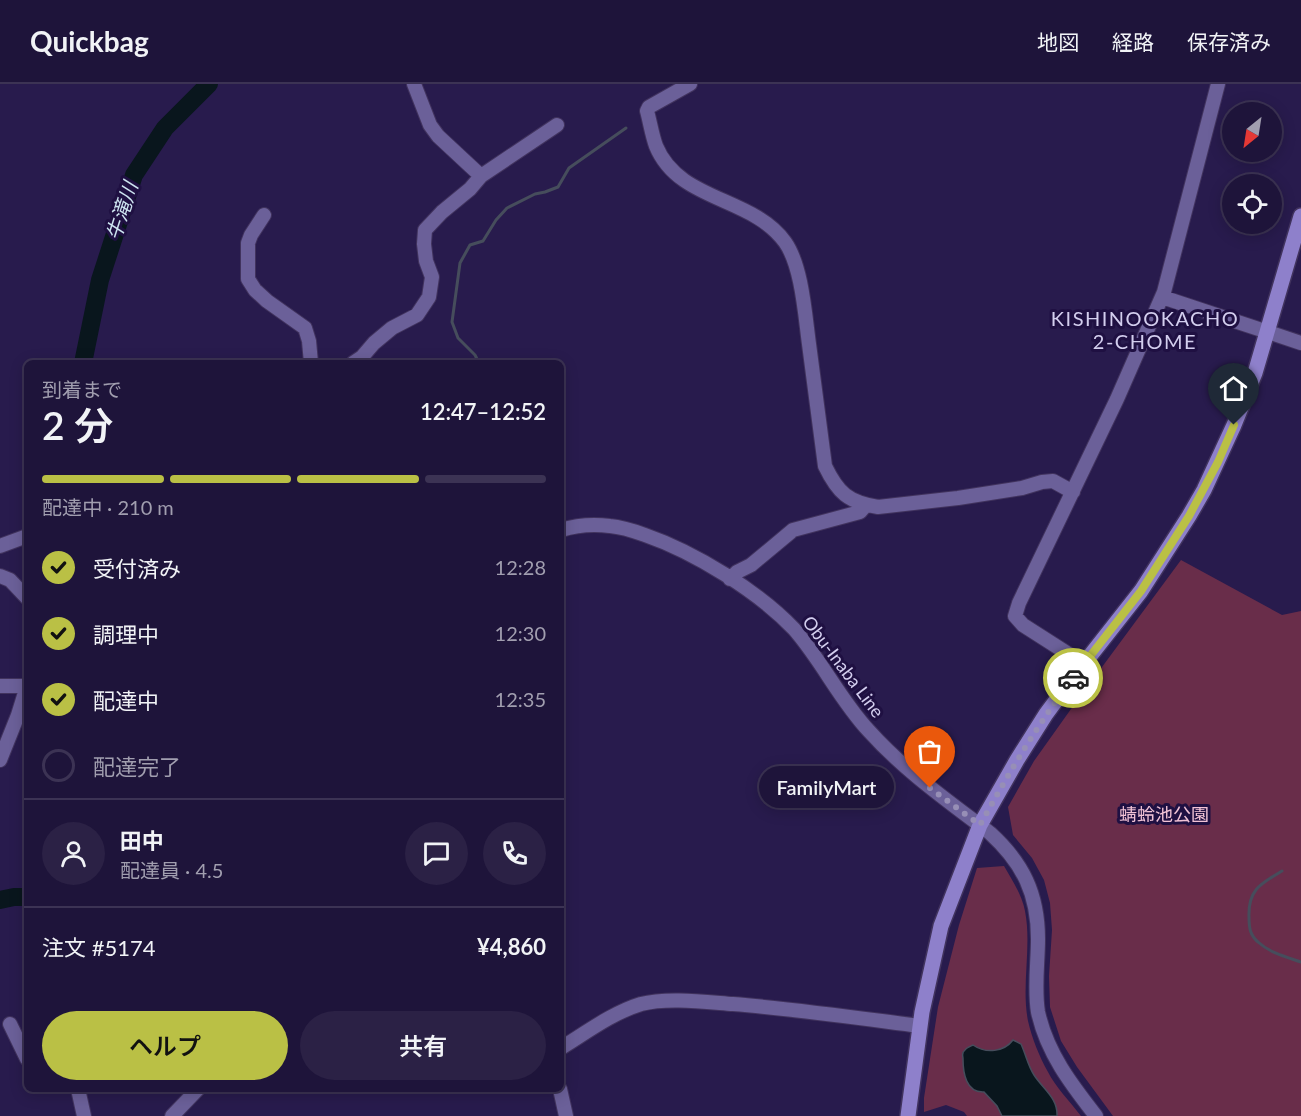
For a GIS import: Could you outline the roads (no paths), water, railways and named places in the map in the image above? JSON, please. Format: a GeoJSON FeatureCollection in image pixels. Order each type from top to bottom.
{"type":"FeatureCollection","features":[{"type":"Feature","properties":{"kind":"main road"},"geometry":{"type":"LineString","coordinates":[[908,1116],[920,1026],[941,926],[980,825],[1046,714],[1141,591],[1204,490],[1247,395],[1301,216]]}},
{"type":"Feature","properties":{"kind":"street"},"geometry":{"type":"LineString","coordinates":[[414,84],[430,125],[438,136],[481,176]]}},
{"type":"Feature","properties":{"kind":"street"},"geometry":{"type":"LineString","coordinates":[[690,84],[649,107],[647,111],[656,146],[672,170],[690,186],[737,206],[769,225],[785,242],[792,254],[804,307],[825,466],[842,493],[852,500],[878,507],[1022,488],[1053,481],[1073,492]]}},
{"type":"Feature","properties":{"kind":"street"},"geometry":{"type":"LineString","coordinates":[[1084,664],[1023,625],[1015,616],[1019,603],[1117,399],[1162,297],[1218,84]]}},
{"type":"Feature","properties":{"kind":"street"},"geometry":{"type":"LineString","coordinates":[[358,360],[392,328],[417,315],[429,297],[432,277],[426,261],[425,231],[481,176],[557,125]]}},
{"type":"Feature","properties":{"kind":"street"},"geometry":{"type":"LineString","coordinates":[[264,215],[248,243],[248,279],[255,290],[267,301],[305,328],[309,340],[311,360]]}},
{"type":"Feature","properties":{"kind":"street"},"geometry":{"type":"LineString","coordinates":[[1162,297],[1301,343]]}},
{"type":"Feature","properties":{"kind":"street"},"geometry":{"type":"LineString","coordinates":[[730,579],[794,530],[860,512],[866,505]]}},
{"type":"Feature","properties":{"kind":"street","name":"Obu-Inaba Line"},"geometry":{"type":"LineString","coordinates":[[564,529],[588,525],[624,528],[677,547],[730,579],[765,604],[807,645],[851,711],[884,747],[914,775],[1002,844],[1022,870],[1031,888],[1038,924],[1036,990],[1041,1024],[1047,1042],[1060,1068],[1096,1116]]}},
{"type":"Feature","properties":{"kind":"street"},"geometry":{"type":"LineString","coordinates":[[0,546],[24,537]]}},
{"type":"Feature","properties":{"kind":"street"},"geometry":{"type":"LineString","coordinates":[[0,576],[10,580],[24,595]]}},
{"type":"Feature","properties":{"kind":"street"},"geometry":{"type":"LineString","coordinates":[[0,686],[24,686]]}},
{"type":"Feature","properties":{"kind":"street"},"geometry":{"type":"LineString","coordinates":[[0,760],[24,696]]}},
{"type":"Feature","properties":{"kind":"street"},"geometry":{"type":"LineString","coordinates":[[564,1046],[625,1010],[644,1004],[662,1002],[685,1001],[784,1008],[920,1026]]}},
{"type":"Feature","properties":{"kind":"street"},"geometry":{"type":"LineString","coordinates":[[10,1024],[24,1053]]}},
{"type":"Feature","properties":{"kind":"street"},"geometry":{"type":"LineString","coordinates":[[79,1092],[84,1116]]}},
{"type":"Feature","properties":{"kind":"street"},"geometry":{"type":"LineString","coordinates":[[172,1116],[195,1092]]}},
{"type":"Feature","properties":{"kind":"street"},"geometry":{"type":"LineString","coordinates":[[561,1092],[566,1116]]}},
{"type":"Feature","properties":{"kind":"waterway","name":"牛滝川"},"geometry":{"type":"LineString","coordinates":[[84,360],[100,280],[134,175],[165,128],[209,84]]}},
{"type":"Feature","properties":{"kind":"waterway"},"geometry":{"type":"LineString","coordinates":[[478,360],[458,338],[452,322],[460,263],[470,245],[483,241],[496,220],[507,208],[535,194],[558,187],[569,168],[626,128]]}},
{"type":"Feature","properties":{"kind":"waterway"},"geometry":{"type":"LineString","coordinates":[[1282,871],[1262,884],[1253,894],[1249,908],[1250,928],[1253,937],[1263,946],[1301,962]]}},
{"type":"Feature","properties":{"kind":"waterway","name":"牛滝川"},"geometry":{"type":"LineString","coordinates":[[0,900],[24,897]]}},
{"type":"Feature","properties":{"kind":"place","name":"FamilyMart"},"geometry":{"type":"Point","coordinates":[930,788]}},
{"type":"Feature","properties":{"kind":"district","name":"KISHINOOKACHO 2-CHOME"},"geometry":{"type":"Point","coordinates":[1145,330]}},
{"type":"Feature","properties":{"kind":"park label","name":"蜻蛉池公園"},"geometry":{"type":"Point","coordinates":[1164,815]}}]}
